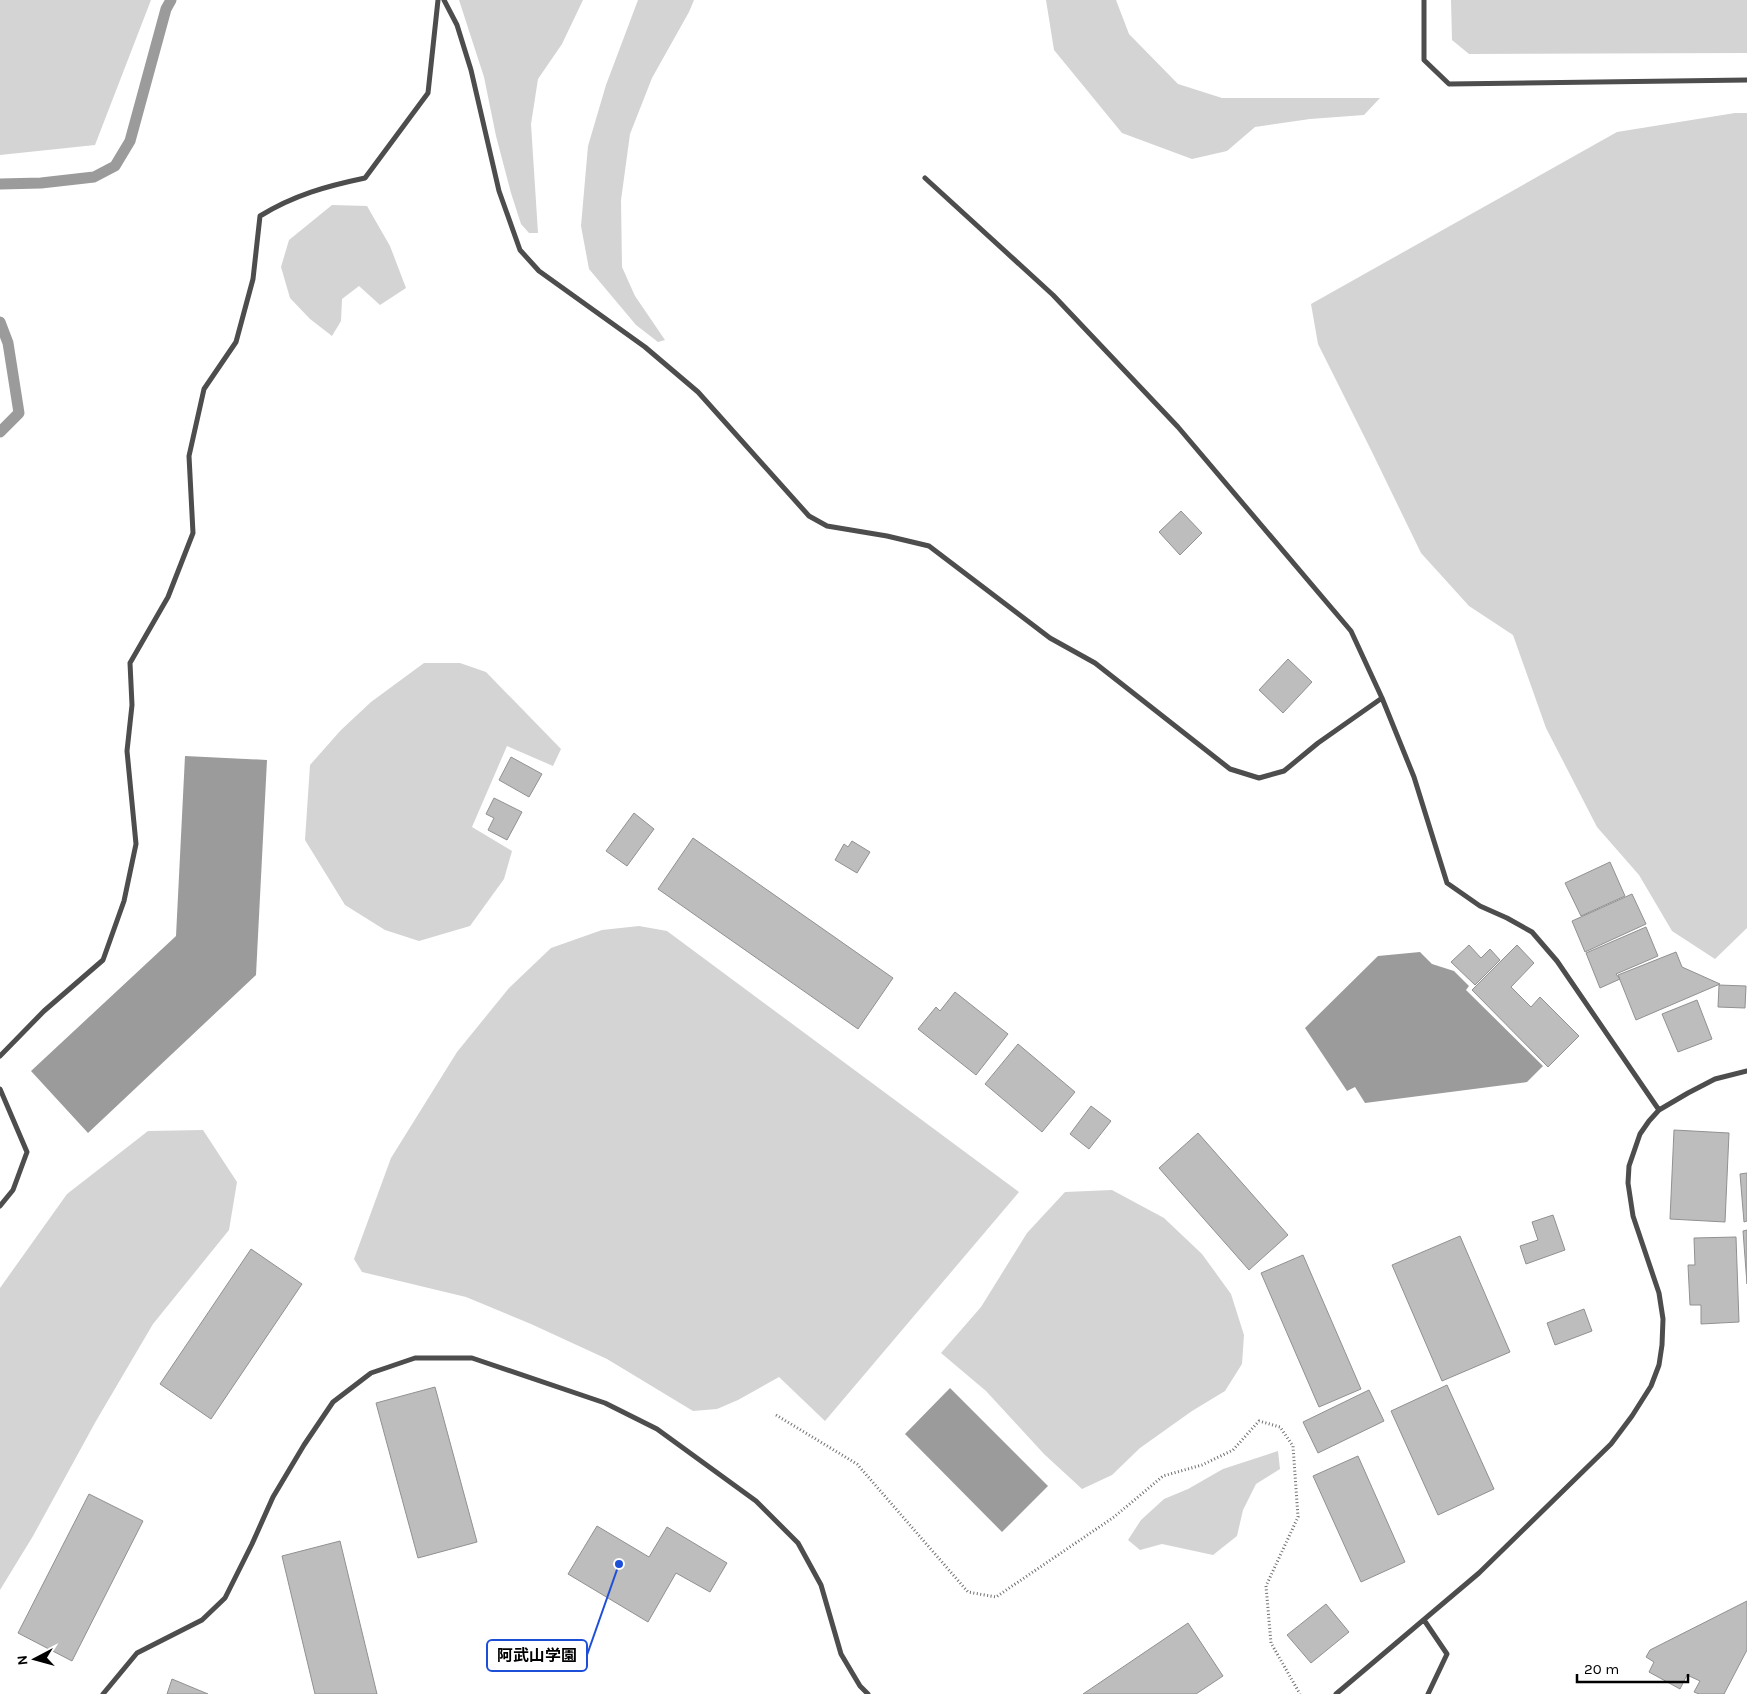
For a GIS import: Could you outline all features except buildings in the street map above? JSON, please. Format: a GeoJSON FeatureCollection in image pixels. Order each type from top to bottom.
{"type":"FeatureCollection","features":[{"type":"Feature","properties":{"kind":"street"},"geometry":{"type":"LineString","coordinates":[[0,1056],[44,1012],[103,960],[124,902],[136,844],[127,751],[132,705],[130,663],[168,597],[193,532],[188,456],[204,389],[236,342],[253,279],[260,216],[301,194],[365,178],[428,93],[438,0]]}},
{"type":"Feature","properties":{"kind":"street"},"geometry":{"type":"LineString","coordinates":[[444,0],[457,24],[471,70],[499,191],[520,250],[539,271],[645,347],[698,392],[809,516],[827,526],[887,536],[929,546],[1050,638],[1095,663],[1230,769],[1259,778],[1284,771],[1318,743],[1382,698]]}},
{"type":"Feature","properties":{"kind":"street"},"geometry":{"type":"LineString","coordinates":[[1424,0],[1424,60],[1449,84],[1747,80]]}},
{"type":"Feature","properties":{"kind":"street"},"geometry":{"type":"LineString","coordinates":[[924,178],[1053,295],[1178,428],[1350,631],[1382,698],[1414,777],[1447,883],[1480,906],[1532,932],[1557,961],[1660,1110]]}},
{"type":"Feature","properties":{"kind":"street"},"geometry":{"type":"LineString","coordinates":[[1336,1694],[1479,1573],[1611,1444],[1632,1416],[1651,1386],[1660,1365],[1663,1319],[1659,1293],[1633,1216],[1628,1182],[1629,1166],[1640,1134],[1660,1110],[1688,1092],[1715,1079],[1747,1071]]}},
{"type":"Feature","properties":{"kind":"street"},"geometry":{"type":"LineString","coordinates":[[0,1089],[27,1152],[13,1190],[0,1206]]}},
{"type":"Feature","properties":{"kind":"street"},"geometry":{"type":"LineString","coordinates":[[102,1694],[137,1652],[202,1620],[225,1598],[273,1496],[304,1445],[334,1402],[371,1373],[416,1358],[472,1358],[605,1403],[657,1429],[756,1501],[798,1542],[821,1585],[841,1654],[860,1686],[868,1694]]}},
{"type":"Feature","properties":{"kind":"street"},"geometry":{"type":"LineString","coordinates":[[1424,1620],[1447,1654],[1428,1694]]}},
{"type":"Feature","properties":{"kind":"path"},"geometry":{"type":"LineString","coordinates":[[776,1415],[857,1464],[968,1592],[996,1597],[1114,1517],[1163,1476],[1202,1465],[1233,1450],[1259,1421],[1280,1427],[1293,1446],[1298,1517],[1266,1586],[1271,1643],[1300,1694]]}},
{"type":"Feature","properties":{"kind":"shaded area"},"geometry":{"type":"Polygon","coordinates":[[[0,0],[151,0],[95,145],[0,155],[0,0]]]}},
{"type":"Feature","properties":{"kind":"shaded area"},"geometry":{"type":"Polygon","coordinates":[[[459,0],[583,0],[562,44],[538,79],[531,124],[538,233],[529,233],[521,224],[496,136],[484,77],[459,0]]]}},
{"type":"Feature","properties":{"kind":"shaded area"},"geometry":{"type":"Polygon","coordinates":[[[638,0],[694,0],[652,78],[630,134],[621,200],[622,267],[635,296],[665,340],[658,342],[636,325],[589,269],[581,226],[588,146],[606,85],[638,0]]]}},
{"type":"Feature","properties":{"kind":"shaded area"},"geometry":{"type":"Polygon","coordinates":[[[1046,0],[1116,0],[1129,34],[1178,84],[1222,98],[1380,98],[1364,115],[1310,119],[1255,127],[1227,151],[1192,159],[1122,133],[1054,50],[1046,0]]]}},
{"type":"Feature","properties":{"kind":"shaded area"},"geometry":{"type":"Polygon","coordinates":[[[1451,0],[1747,0],[1747,53],[1469,54],[1452,40],[1451,0]]]}},
{"type":"Feature","properties":{"kind":"shaded area"},"geometry":{"type":"Polygon","coordinates":[[[1735,113],[1747,113],[1747,928],[1715,959],[1672,931],[1639,875],[1597,827],[1546,728],[1513,635],[1469,606],[1421,553],[1318,344],[1311,304],[1617,132],[1735,113]]]}},
{"type":"Feature","properties":{"kind":"shaded area"},"geometry":{"type":"Polygon","coordinates":[[[332,205],[367,206],[390,246],[406,288],[380,305],[359,286],[342,299],[341,321],[332,336],[310,319],[290,298],[281,267],[289,240],[332,205]]]}},
{"type":"Feature","properties":{"kind":"shaded area"},"geometry":{"type":"Polygon","coordinates":[[[424,663],[460,663],[486,672],[561,749],[553,766],[507,746],[472,827],[512,851],[504,879],[470,926],[419,941],[385,930],[345,905],[305,840],[310,765],[341,730],[371,702],[424,663]]]}},
{"type":"Feature","properties":{"kind":"shaded area"},"geometry":{"type":"Polygon","coordinates":[[[185,756],[267,760],[256,975],[88,1133],[31,1071],[176,936],[185,756]]]}},
{"type":"Feature","properties":{"kind":"shaded area"},"geometry":{"type":"Polygon","coordinates":[[[639,926],[667,931],[1019,1192],[825,1421],[779,1377],[738,1400],[717,1409],[693,1411],[607,1359],[531,1324],[466,1297],[362,1272],[354,1259],[391,1158],[457,1052],[509,988],[551,948],[602,930],[639,926]]]}},
{"type":"Feature","properties":{"kind":"shaded area"},"geometry":{"type":"Polygon","coordinates":[[[1420,952],[1432,964],[1454,971],[1469,986],[1466,990],[1543,1066],[1527,1082],[1365,1103],[1355,1087],[1347,1091],[1305,1028],[1378,956],[1420,952]]]}},
{"type":"Feature","properties":{"kind":"shaded area"},"geometry":{"type":"Polygon","coordinates":[[[203,1130],[237,1182],[229,1230],[153,1324],[96,1421],[33,1536],[0,1590],[0,1288],[67,1194],[148,1131],[203,1130]]]}},
{"type":"Feature","properties":{"kind":"shaded area"},"geometry":{"type":"Polygon","coordinates":[[[1112,1190],[1164,1218],[1202,1254],[1231,1294],[1244,1335],[1242,1364],[1225,1391],[1192,1411],[1140,1448],[1112,1475],[1082,1489],[1044,1454],[986,1391],[941,1353],[981,1307],[1027,1233],[1065,1192],[1112,1190]]]}},
{"type":"Feature","properties":{"kind":"shaded area"},"geometry":{"type":"Polygon","coordinates":[[[950,1388],[1048,1486],[1002,1532],[905,1434],[950,1388]]]}},
{"type":"Feature","properties":{"kind":"shaded area"},"geometry":{"type":"Polygon","coordinates":[[[1278,1451],[1280,1469],[1256,1484],[1243,1510],[1237,1536],[1213,1555],[1162,1544],[1140,1550],[1128,1540],[1141,1520],[1164,1499],[1188,1489],[1223,1469],[1278,1451]]]}},
{"type":"Feature","properties":{"kind":"waterway"},"geometry":{"type":"LineString","coordinates":[[0,184],[41,183],[94,177],[115,166],[130,141],[166,9],[171,0]]}},
{"type":"Feature","properties":{"kind":"waterway"},"geometry":{"type":"LineString","coordinates":[[0,322],[8,343],[19,413],[0,432]]}},
{"type":"Feature","properties":{"kind":"place","name":"阿武山学園"},"geometry":{"type":"Point","coordinates":[619,1564]}}]}
